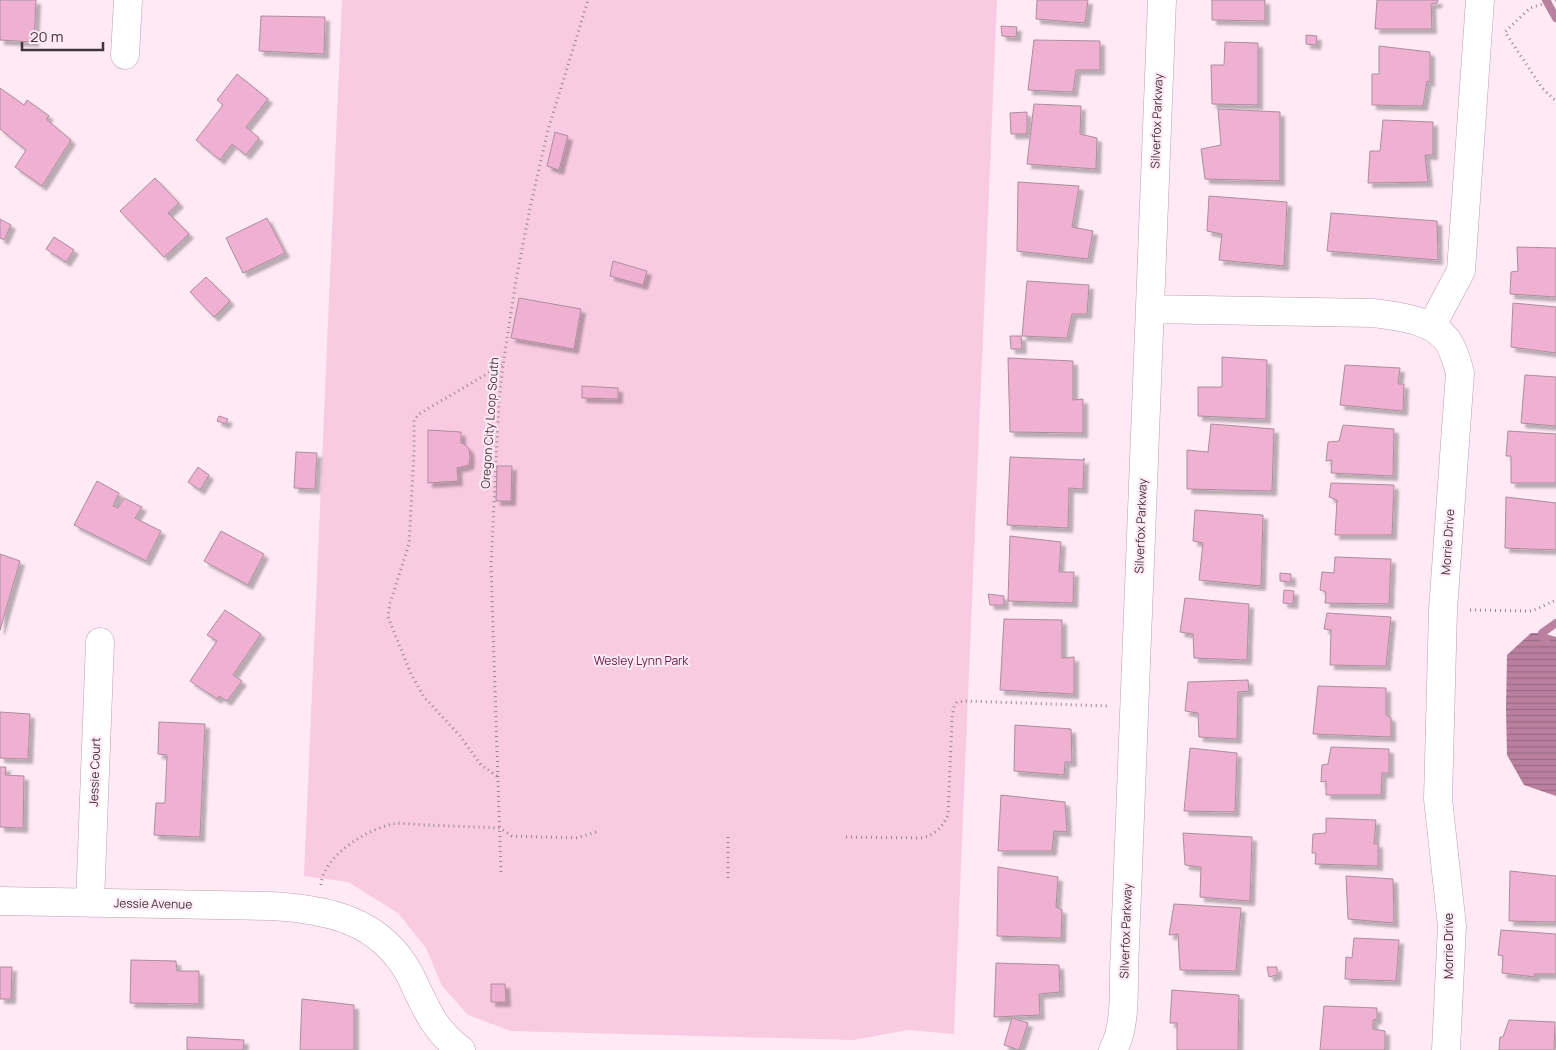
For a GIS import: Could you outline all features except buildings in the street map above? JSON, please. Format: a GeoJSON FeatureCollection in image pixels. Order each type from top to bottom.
{"type":"FeatureCollection","features":[{"type":"Feature","properties":{"kind":"street"},"geometry":{"type":"LineString","coordinates":[[125,55],[128,0]]}},
{"type":"Feature","properties":{"kind":"street","name":"Silverfox Parkway"},"geometry":{"type":"LineString","coordinates":[[1114,1050],[1118,1042],[1125,1002],[1124,970],[1162,0]]}},
{"type":"Feature","properties":{"kind":"street"},"geometry":{"type":"LineString","coordinates":[[1431,327],[1461,271],[1480,0]]}},
{"type":"Feature","properties":{"kind":"street","name":"Morrie Drive"},"geometry":{"type":"LineString","coordinates":[[1150,309],[1374,312],[1409,318],[1431,327],[1446,339],[1454,355],[1460,373],[1444,610],[1438,799],[1452,926],[1446,1050]]}},
{"type":"Feature","properties":{"kind":"street","name":"Jessie Court"},"geometry":{"type":"LineString","coordinates":[[90,903],[100,642]]}},
{"type":"Feature","properties":{"kind":"street","name":"Jessie Avenue"},"geometry":{"type":"LineString","coordinates":[[0,901],[270,906],[333,914],[356,923],[377,936],[396,954],[410,975],[422,1003],[436,1026],[452,1044],[461,1050]]}},
{"type":"Feature","properties":{"kind":"path","name":"Oregon City Loop South"},"geometry":{"type":"LineString","coordinates":[[501,872],[490,566],[496,435],[502,365],[530,208],[548,130],[588,0]]}},
{"type":"Feature","properties":{"kind":"path"},"geometry":{"type":"LineString","coordinates":[[1556,0],[1530,8],[1505,32],[1542,88],[1556,101]]}},
{"type":"Feature","properties":{"kind":"path"},"geometry":{"type":"LineString","coordinates":[[498,776],[481,765],[460,736],[424,697],[411,674],[388,617],[390,603],[409,544],[414,420],[419,414],[502,365]]}},
{"type":"Feature","properties":{"kind":"path"},"geometry":{"type":"LineString","coordinates":[[1470,610],[1532,611],[1556,600]]}},
{"type":"Feature","properties":{"kind":"path"},"geometry":{"type":"LineString","coordinates":[[846,837],[923,838],[935,834],[943,826],[948,816],[952,718],[957,702],[967,700],[1134,707]]}},
{"type":"Feature","properties":{"kind":"path"},"geometry":{"type":"LineString","coordinates":[[313,910],[329,864],[344,848],[377,829],[394,824],[500,828],[512,836],[578,838],[599,831]]}},
{"type":"Feature","properties":{"kind":"path"},"geometry":{"type":"LineString","coordinates":[[728,834],[728,878]]}},
{"type":"Feature","properties":{"kind":"green space","name":"Wesley Lynn Park"},"geometry":{"type":"Polygon","coordinates":[[[342,0],[997,0],[954,1034],[908,1030],[854,1040],[511,1031],[468,1015],[442,986],[426,948],[398,913],[348,882],[304,876],[342,0]]]}},
{"type":"Feature","properties":{"kind":"shaded area"},"geometry":{"type":"Polygon","coordinates":[[[1531,633],[1542,633],[1556,637],[1556,796],[1524,785],[1507,755],[1507,655],[1531,633]]]}},
{"type":"Feature","properties":{"kind":"waterway"},"geometry":{"type":"LineString","coordinates":[[1546,0],[1556,18]]}},
{"type":"Feature","properties":{"kind":"waterway"},"geometry":{"type":"LineString","coordinates":[[1545,641],[1542,633],[1556,623]]}}]}
